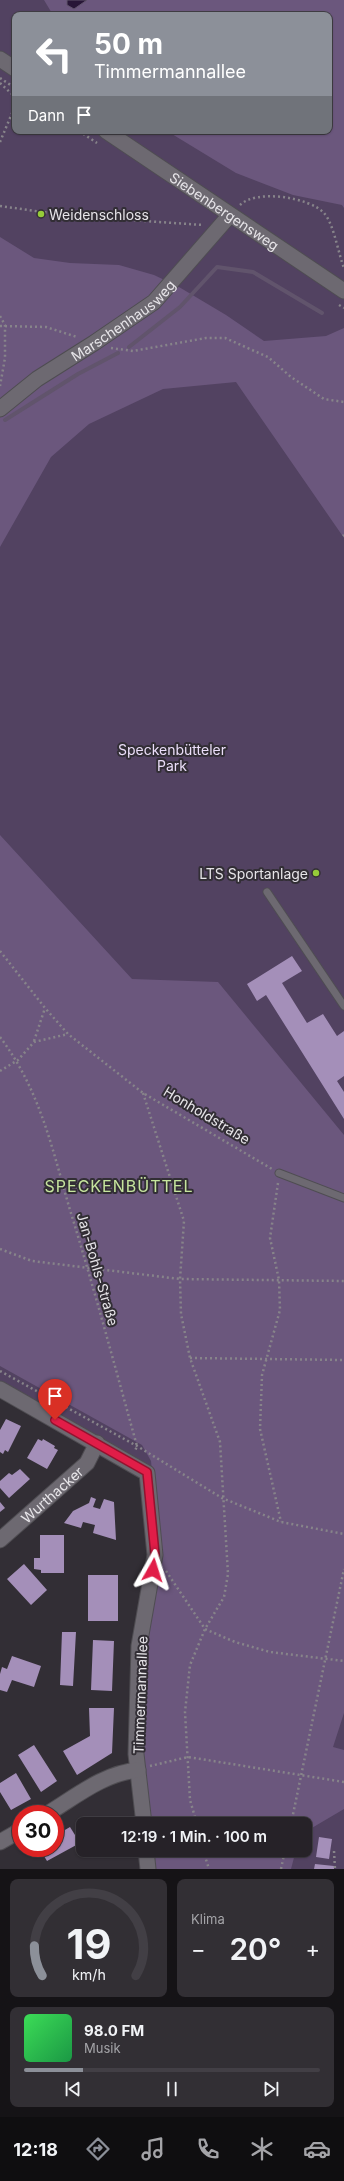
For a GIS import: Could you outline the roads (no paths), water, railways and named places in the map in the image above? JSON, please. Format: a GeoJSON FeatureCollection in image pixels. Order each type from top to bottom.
{"type":"FeatureCollection","features":[{"type":"Feature","properties":{"kind":"street"},"geometry":{"type":"LineString","coordinates":[[0,59],[12,68]]}},
{"type":"Feature","properties":{"kind":"street","name":"Siebenbergensweg"},"geometry":{"type":"LineString","coordinates":[[110,134],[226,221],[344,291]]}},
{"type":"Feature","properties":{"kind":"street","name":"Marschenhausweg"},"geometry":{"type":"LineString","coordinates":[[0,409],[37,379],[94,344],[154,302],[226,221]]}},
{"type":"Feature","properties":{"kind":"street","name":"Timmermannallee"},"geometry":{"type":"LineString","coordinates":[[0,1389],[147,1472],[155,1554],[139,1646],[136,1754],[143,1817]]}},
{"type":"Feature","properties":{"kind":"street","name":"Wurthacker"},"geometry":{"type":"LineString","coordinates":[[0,1540],[87,1463],[97,1443]]}},
{"type":"Feature","properties":{"kind":"street"},"geometry":{"type":"LineString","coordinates":[[62,1805],[108,1777],[126,1771],[138,1770]]}},
{"type":"Feature","properties":{"kind":"street"},"geometry":{"type":"LineString","coordinates":[[0,1842],[12,1835]]}},
{"type":"Feature","properties":{"kind":"street"},"geometry":{"type":"LineString","coordinates":[[147,1857],[148,1869]]}},
{"type":"Feature","properties":{"kind":"lane"},"geometry":{"type":"LineString","coordinates":[[267,892],[344,1006]]}},
{"type":"Feature","properties":{"kind":"lane"},"geometry":{"type":"LineString","coordinates":[[279,1173],[344,1198]]}},
{"type":"Feature","properties":{"kind":"waterway"},"geometry":{"type":"LineString","coordinates":[[129,347],[180,307],[217,267],[253,272],[322,313]]}},
{"type":"Feature","properties":{"kind":"waterway"},"geometry":{"type":"LineString","coordinates":[[5,420],[78,374],[118,353]]}},
{"type":"Feature","properties":{"kind":"place","name":"Weidenschloss"},"geometry":{"type":"Point","coordinates":[41,214]}},
{"type":"Feature","properties":{"kind":"place","name":"LTS Sportanlage"},"geometry":{"type":"Point","coordinates":[316,873]}},
{"type":"Feature","properties":{"kind":"district","name":"SPECKENBÜTTEL"},"geometry":{"type":"Point","coordinates":[119,1186]}},
{"type":"Feature","properties":{"kind":"park label","name":"Speckenbütteler Park"},"geometry":{"type":"Point","coordinates":[172,758]}}]}
